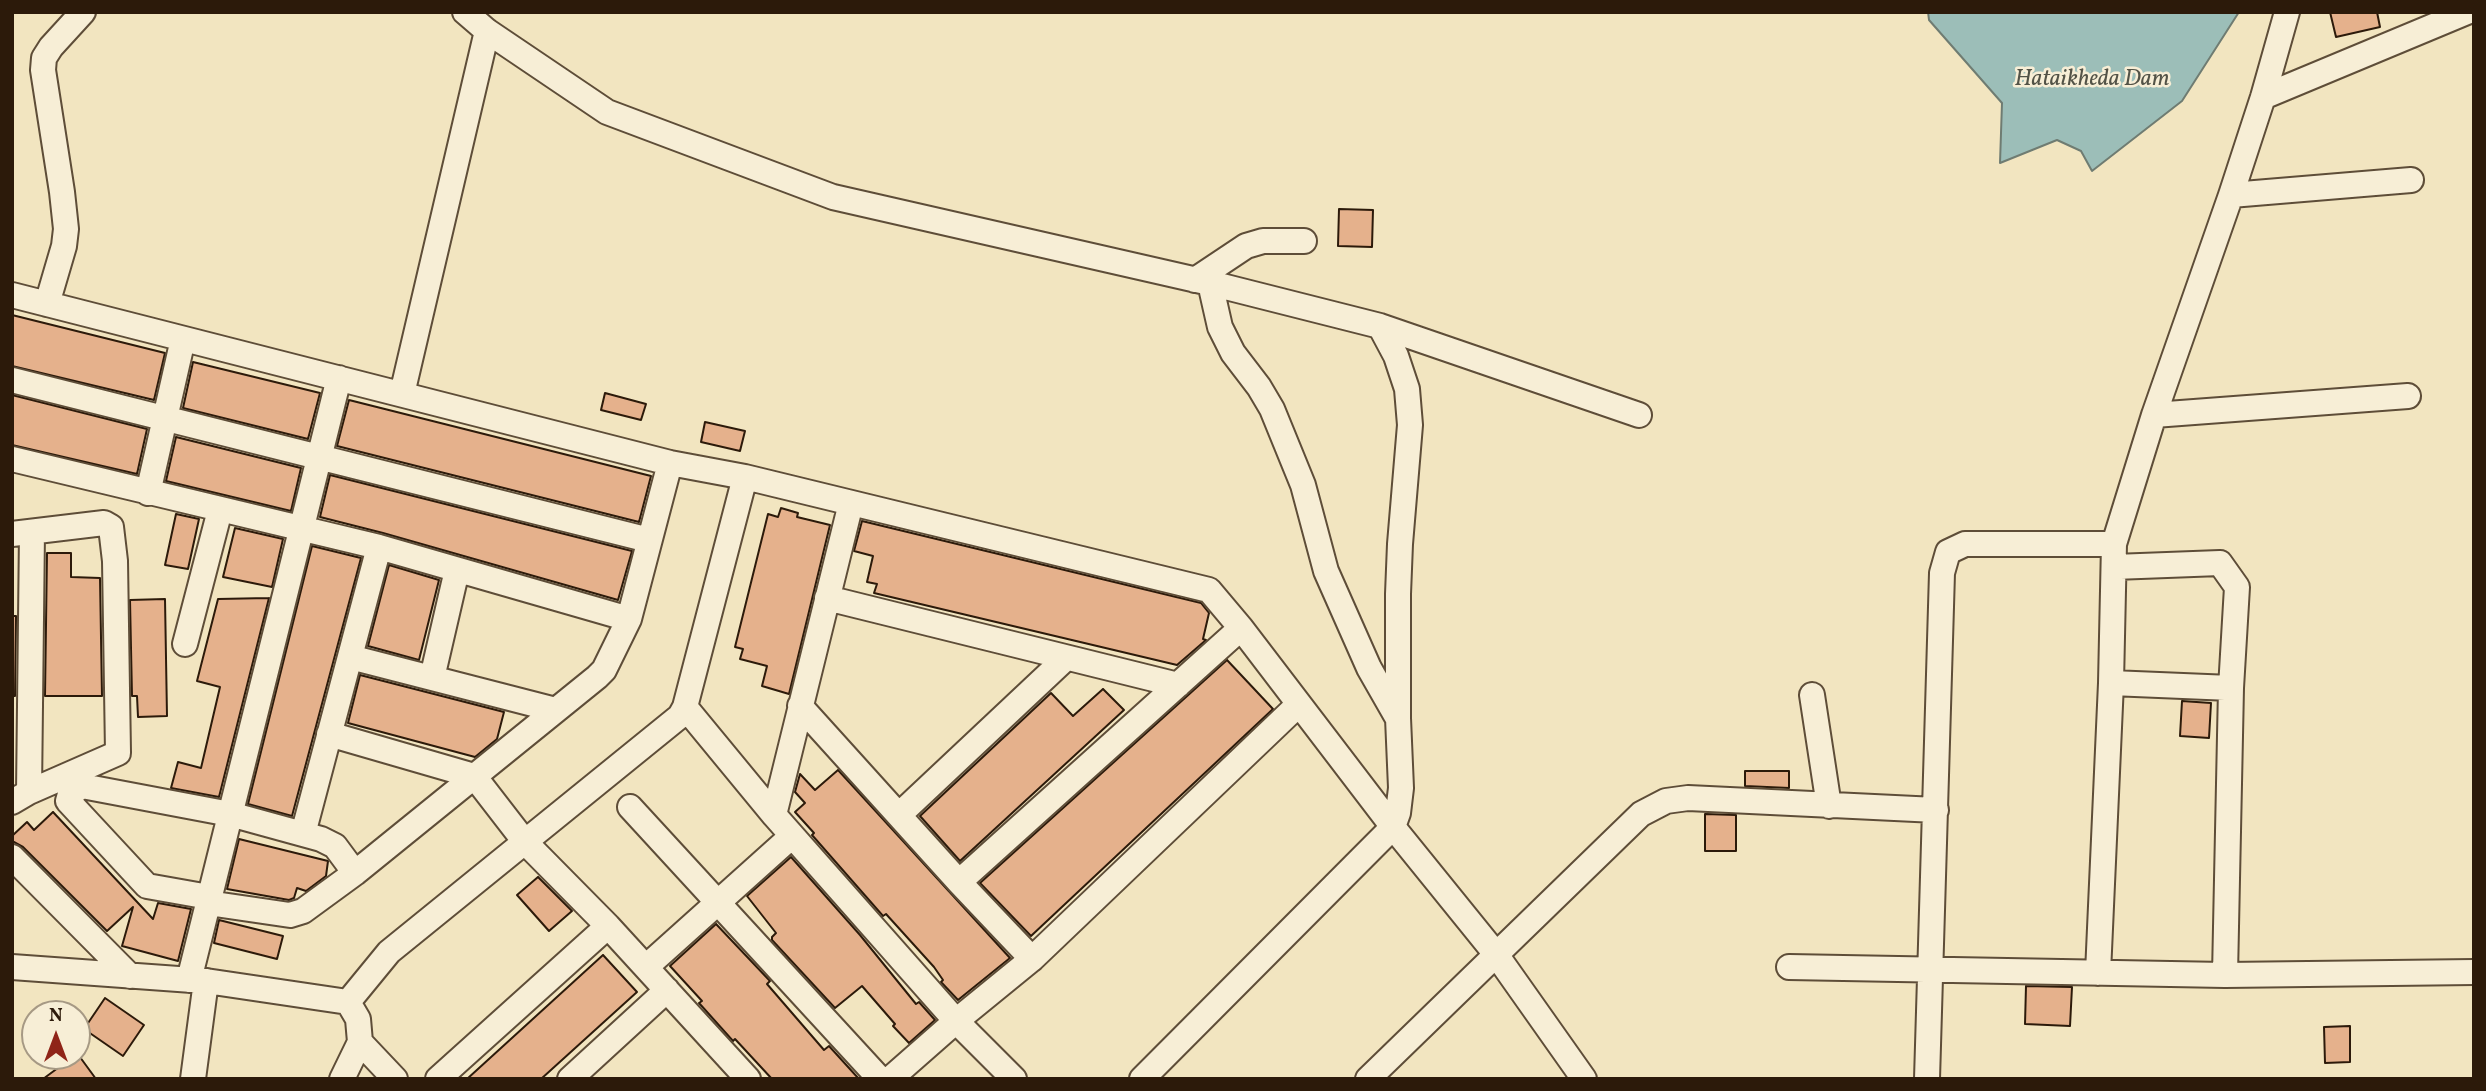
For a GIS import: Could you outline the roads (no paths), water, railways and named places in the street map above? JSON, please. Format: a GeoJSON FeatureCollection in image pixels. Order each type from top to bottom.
{"type":"FeatureCollection","features":[{"type":"Feature","properties":{"kind":"street"},"geometry":{"type":"LineString","coordinates":[[47,304],[64,246],[66,229],[43,70],[44,58],[83,12]]}},
{"type":"Feature","properties":{"kind":"street"},"geometry":{"type":"LineString","coordinates":[[465,12],[487,31],[607,112],[833,197],[1203,281],[1380,326],[1639,415]]}},
{"type":"Feature","properties":{"kind":"street"},"geometry":{"type":"LineString","coordinates":[[2098,973],[2114,555],[2154,415],[2231,195],[2287,12]]}},
{"type":"Feature","properties":{"kind":"street"},"geometry":{"type":"LineString","coordinates":[[2263,97],[2467,12]]}},
{"type":"Feature","properties":{"kind":"street"},"geometry":{"type":"LineString","coordinates":[[402,394],[487,31]]}},
{"type":"Feature","properties":{"kind":"street"},"geometry":{"type":"LineString","coordinates":[[2231,195],[2411,180]]}},
{"type":"Feature","properties":{"kind":"street"},"geometry":{"type":"LineString","coordinates":[[1203,281],[1246,246],[1263,242],[1304,241]]}},
{"type":"Feature","properties":{"kind":"street"},"geometry":{"type":"LineString","coordinates":[[1203,281],[1233,353],[1272,409],[1303,485],[1326,571],[1369,668],[1398,718]]}},
{"type":"Feature","properties":{"kind":"street"},"geometry":{"type":"LineString","coordinates":[[12,295],[670,463],[745,477],[1209,590],[1393,827],[1495,953],[1584,1079]]}},
{"type":"Feature","properties":{"kind":"street"},"geometry":{"type":"LineString","coordinates":[[1142,1079],[1393,827],[1398,813],[1401,788],[1398,718],[1400,544],[1410,425],[1407,389],[1396,356],[1380,326]]}},
{"type":"Feature","properties":{"kind":"street"},"geometry":{"type":"LineString","coordinates":[[148,493],[183,339]]}},
{"type":"Feature","properties":{"kind":"street"},"geometry":{"type":"LineString","coordinates":[[193,1079],[197,981],[209,900],[339,378]]}},
{"type":"Feature","properties":{"kind":"street"},"geometry":{"type":"LineString","coordinates":[[12,380],[649,540]]}},
{"type":"Feature","properties":{"kind":"street"},"geometry":{"type":"LineString","coordinates":[[2154,415],[2408,396]]}},
{"type":"Feature","properties":{"kind":"street"},"geometry":{"type":"LineString","coordinates":[[12,459],[379,547],[629,619]]}},
{"type":"Feature","properties":{"kind":"street"},"geometry":{"type":"LineString","coordinates":[[355,873],[335,846],[303,834],[230,814],[82,786],[70,794],[68,802],[146,886],[294,914],[303,911],[355,873],[604,670],[629,619],[670,463]]}},
{"type":"Feature","properties":{"kind":"street"},"geometry":{"type":"LineString","coordinates":[[348,1002],[389,952],[673,723],[685,707],[745,477]]}},
{"type":"Feature","properties":{"kind":"street"},"geometry":{"type":"LineString","coordinates":[[774,816],[851,503]]}},
{"type":"Feature","properties":{"kind":"street"},"geometry":{"type":"LineString","coordinates":[[185,644],[220,510]]}},
{"type":"Feature","properties":{"kind":"street"},"geometry":{"type":"LineString","coordinates":[[104,523],[111,527],[115,561],[118,753],[20,797],[22,533],[104,523]]}},
{"type":"Feature","properties":{"kind":"street"},"geometry":{"type":"LineString","coordinates":[[1927,1079],[1942,573],[1948,552],[1965,544],[2220,563],[2237,587],[2231,688],[2225,975]]}},
{"type":"Feature","properties":{"kind":"street"},"geometry":{"type":"LineString","coordinates":[[303,834],[379,547]]}},
{"type":"Feature","properties":{"kind":"street"},"geometry":{"type":"LineString","coordinates":[[432,678],[457,570]]}},
{"type":"Feature","properties":{"kind":"street"},"geometry":{"type":"LineString","coordinates":[[827,598],[1178,685]]}},
{"type":"Feature","properties":{"kind":"street"},"geometry":{"type":"LineString","coordinates":[[959,882],[1241,628]]}},
{"type":"Feature","properties":{"kind":"street"},"geometry":{"type":"LineString","coordinates":[[350,657],[556,710]]}},
{"type":"Feature","properties":{"kind":"street"},"geometry":{"type":"LineString","coordinates":[[899,815],[1066,658]]}},
{"type":"Feature","properties":{"kind":"street"},"geometry":{"type":"LineString","coordinates":[[2111,683],[2231,688]]}},
{"type":"Feature","properties":{"kind":"street"},"geometry":{"type":"LineString","coordinates":[[1812,695],[1829,806]]}},
{"type":"Feature","properties":{"kind":"street"},"geometry":{"type":"LineString","coordinates":[[890,1079],[1032,959],[1300,704]]}},
{"type":"Feature","properties":{"kind":"street"},"geometry":{"type":"LineString","coordinates":[[800,706],[1032,959]]}},
{"type":"Feature","properties":{"kind":"street"},"geometry":{"type":"LineString","coordinates":[[685,707],[774,816],[956,1021],[1014,1079]]}},
{"type":"Feature","properties":{"kind":"street"},"geometry":{"type":"LineString","coordinates":[[329,734],[474,776],[525,842],[608,926],[748,1079]]}},
{"type":"Feature","properties":{"kind":"street"},"geometry":{"type":"LineString","coordinates":[[1368,1079],[1641,814],[1666,802],[1688,798],[1936,810]]}},
{"type":"Feature","properties":{"kind":"street"},"geometry":{"type":"LineString","coordinates":[[630,807],[880,1079]]}},
{"type":"Feature","properties":{"kind":"street"},"geometry":{"type":"LineString","coordinates":[[646,967],[792,836]]}},
{"type":"Feature","properties":{"kind":"street"},"geometry":{"type":"LineString","coordinates":[[12,857],[130,976]]}},
{"type":"Feature","properties":{"kind":"street"},"geometry":{"type":"LineString","coordinates":[[438,1079],[608,926]]}},
{"type":"Feature","properties":{"kind":"street"},"geometry":{"type":"LineString","coordinates":[[12,967],[197,981],[348,1002]]}},
{"type":"Feature","properties":{"kind":"street"},"geometry":{"type":"LineString","coordinates":[[1789,967],[2225,975],[2474,972]]}},
{"type":"Feature","properties":{"kind":"street"},"geometry":{"type":"LineString","coordinates":[[570,1079],[667,990]]}},
{"type":"Feature","properties":{"kind":"street"},"geometry":{"type":"LineString","coordinates":[[342,1079],[360,1042],[358,1019],[348,1002]]}},
{"type":"Feature","properties":{"kind":"street"},"geometry":{"type":"LineString","coordinates":[[360,1042],[395,1079]]}},
{"type":"Feature","properties":{"kind":"water","name":"Hataikheda Dam"},"geometry":{"type":"Polygon","coordinates":[[[1928,12],[2239,12],[2182,101],[2092,171],[2081,151],[2057,140],[2000,163],[2002,103],[1929,20],[1928,12]]]}}]}
